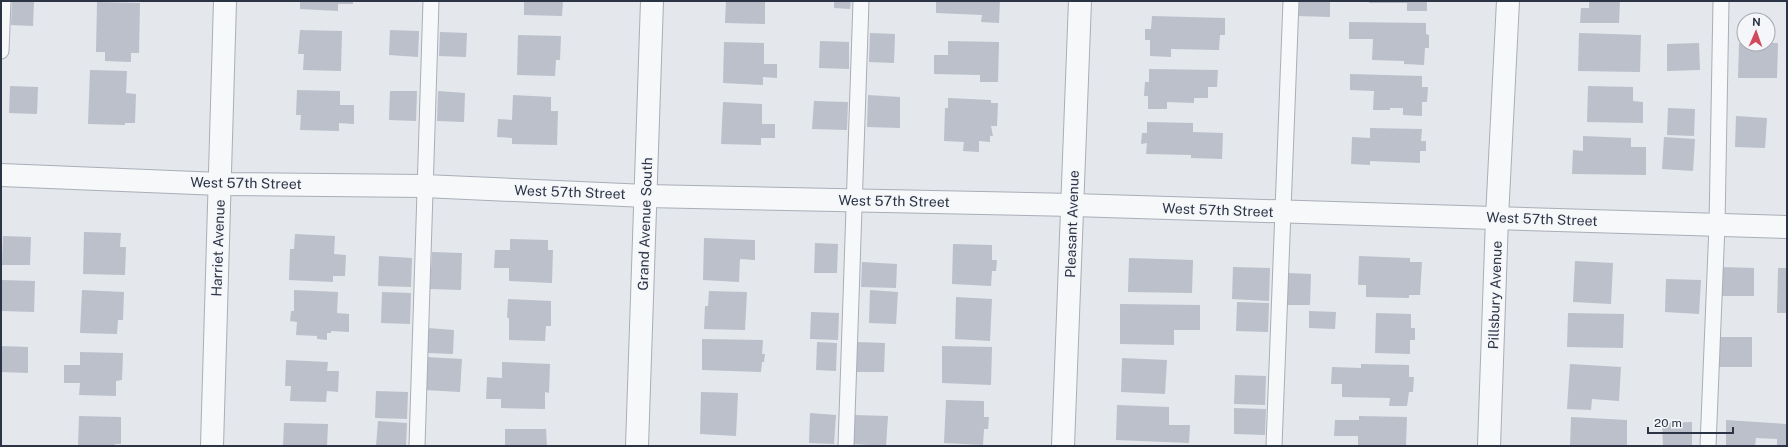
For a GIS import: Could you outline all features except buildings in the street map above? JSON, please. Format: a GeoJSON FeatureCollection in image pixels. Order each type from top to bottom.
{"type":"FeatureCollection","features":[{"type":"Feature","properties":{"kind":"street","name":"Harriet Avenue"},"geometry":{"type":"LineString","coordinates":[[212,446],[225,1]]}},
{"type":"Feature","properties":{"kind":"street","name":"Grand Avenue South"},"geometry":{"type":"LineString","coordinates":[[637,446],[652,1]]}},
{"type":"Feature","properties":{"kind":"street","name":"Pleasant Avenue"},"geometry":{"type":"LineString","coordinates":[[1063,446],[1080,1]]}},
{"type":"Feature","properties":{"kind":"street","name":"Pillsbury Avenue"},"geometry":{"type":"LineString","coordinates":[[1489,446],[1497,218],[1508,1]]}},
{"type":"Feature","properties":{"kind":"street","name":"West 57th Street"},"geometry":{"type":"LineString","coordinates":[[1,174],[220,184],[424,186],[646,196],[1073,205],[1282,213],[1497,218],[1787,228]]}},
{"type":"Feature","properties":{"kind":"lane"},"geometry":{"type":"LineString","coordinates":[[1,51],[3,1]]}},
{"type":"Feature","properties":{"kind":"lane"},"geometry":{"type":"LineString","coordinates":[[417,446],[431,1]]}},
{"type":"Feature","properties":{"kind":"lane"},"geometry":{"type":"LineString","coordinates":[[846,446],[861,1]]}},
{"type":"Feature","properties":{"kind":"lane"},"geometry":{"type":"LineString","coordinates":[[1274,446],[1291,1]]}},
{"type":"Feature","properties":{"kind":"lane"},"geometry":{"type":"LineString","coordinates":[[1708,446],[1717,225],[1721,1]]}}]}
